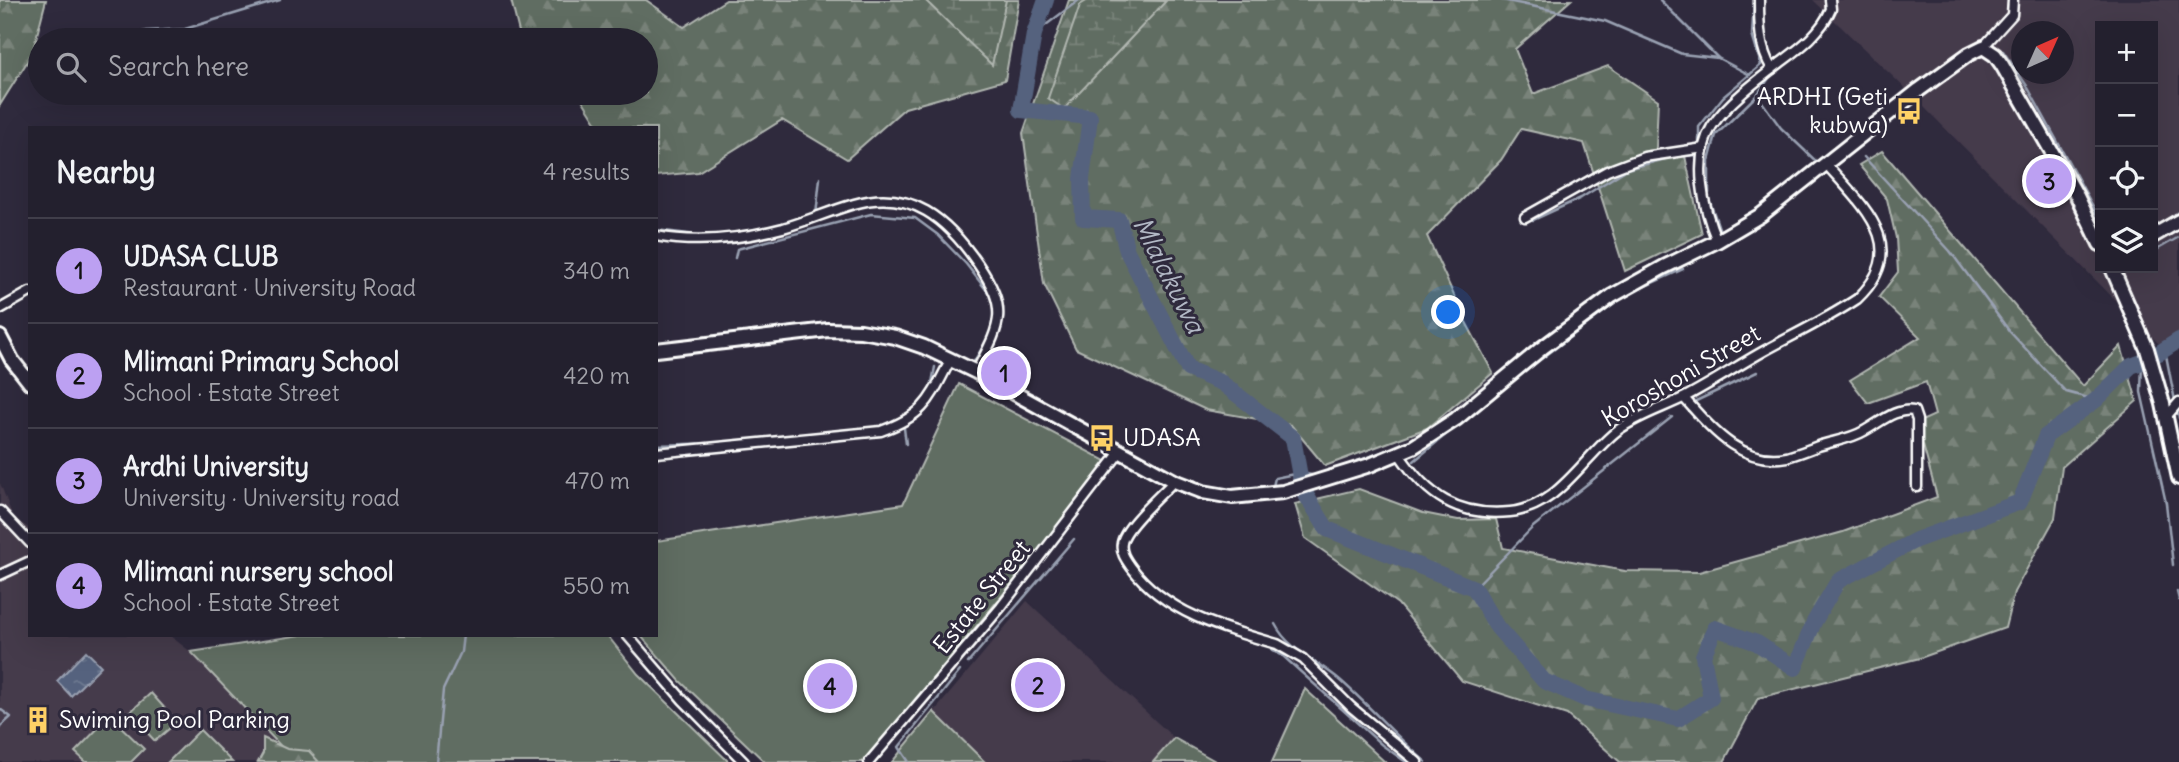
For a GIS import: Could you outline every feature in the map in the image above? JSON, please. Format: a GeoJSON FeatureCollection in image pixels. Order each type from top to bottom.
{"type":"FeatureCollection","features":[{"type":"Feature","properties":{"kind":"street"},"geometry":{"type":"LineString","coordinates":[[1759,0],[1760,38],[1772,69]]}},
{"type":"Feature","properties":{"kind":"street"},"geometry":{"type":"LineString","coordinates":[[1717,242],[1704,203],[1704,148],[1713,124],[1772,69],[1801,48],[1820,28],[1831,9],[1830,0]]}},
{"type":"Feature","properties":{"kind":"street"},"geometry":{"type":"LineString","coordinates":[[658,350],[844,329],[895,337],[951,359],[1174,481],[1203,492],[1232,497],[1283,492],[1399,454],[1431,437],[1603,303],[1664,267],[1717,242],[1760,215],[1919,90],[1983,47],[2012,15],[2013,0]]}},
{"type":"Feature","properties":{"kind":"street"},"geometry":{"type":"LineString","coordinates":[[1983,47],[2003,65],[2077,196],[2095,234]]}},
{"type":"Feature","properties":{"kind":"street"},"geometry":{"type":"LineString","coordinates":[[1525,217],[1607,171],[1644,157],[1704,148]]}},
{"type":"Feature","properties":{"kind":"street","name":"Koroshoni Street"},"geometry":{"type":"LineString","coordinates":[[1399,454],[1429,491],[1447,503],[1474,511],[1511,512],[1534,505],[1550,497],[1620,428],[1684,398],[1842,309],[1866,290],[1877,274],[1884,253],[1881,237],[1868,211],[1826,164]]}},
{"type":"Feature","properties":{"kind":"street"},"geometry":{"type":"LineString","coordinates":[[658,236],[704,241],[726,240],[781,228],[869,201],[905,201],[924,208],[954,232],[982,270],[994,293],[999,324],[976,372]]}},
{"type":"Feature","properties":{"kind":"street"},"geometry":{"type":"LineString","coordinates":[[2158,233],[2179,221]]}},
{"type":"Feature","properties":{"kind":"street"},"geometry":{"type":"LineString","coordinates":[[2114,273],[2147,349],[2156,377],[2179,478]]}},
{"type":"Feature","properties":{"kind":"street"},"geometry":{"type":"LineString","coordinates":[[0,309],[28,293]]}},
{"type":"Feature","properties":{"kind":"street"},"geometry":{"type":"LineString","coordinates":[[0,337],[12,360],[28,380]]}},
{"type":"Feature","properties":{"kind":"street"},"geometry":{"type":"LineString","coordinates":[[658,453],[881,431],[898,425],[925,407],[951,359]]}},
{"type":"Feature","properties":{"kind":"street"},"geometry":{"type":"LineString","coordinates":[[1684,398],[1726,442],[1744,453],[1763,458],[1786,457],[1861,433],[1905,410],[1914,411],[1917,420],[1917,486]]}},
{"type":"Feature","properties":{"kind":"street"},"geometry":{"type":"LineString","coordinates":[[2166,418],[2179,402]]}},
{"type":"Feature","properties":{"kind":"street","name":"Estate Street"},"geometry":{"type":"LineString","coordinates":[[869,762],[1001,607],[1120,452]]}},
{"type":"Feature","properties":{"kind":"street"},"geometry":{"type":"LineString","coordinates":[[1174,481],[1139,517],[1121,543],[1122,551],[1136,573],[1158,595],[1185,611],[1292,651],[1374,727],[1417,762]]}},
{"type":"Feature","properties":{"kind":"street"},"geometry":{"type":"LineString","coordinates":[[0,511],[28,541]]}},
{"type":"Feature","properties":{"kind":"street"},"geometry":{"type":"LineString","coordinates":[[0,575],[28,562]]}},
{"type":"Feature","properties":{"kind":"street"},"geometry":{"type":"LineString","coordinates":[[629,637],[683,700],[744,762]]}},
{"type":"Feature","properties":{"kind":"shaded area"},"geometry":{"type":"Polygon","coordinates":[[[1813,0],[2179,0],[2179,339],[2163,348],[1911,94],[1813,0]]]}},
{"type":"Feature","properties":{"kind":"shaded area"},"geometry":{"type":"Polygon","coordinates":[[[0,483],[13,517],[28,528],[28,637],[172,637],[191,652],[296,762],[0,762],[0,483]]]}},
{"type":"Feature","properties":{"kind":"shaded area"},"geometry":{"type":"Polygon","coordinates":[[[1027,601],[1174,738],[1154,762],[985,762],[934,712],[1027,601]]]}},
{"type":"Feature","properties":{"kind":"green space"},"geometry":{"type":"Polygon","coordinates":[[[0,0],[46,0],[39,28],[28,28],[28,60],[0,105],[0,0]]]}},
{"type":"Feature","properties":{"kind":"green space"},"geometry":{"type":"Polygon","coordinates":[[[511,0],[646,0],[684,27],[726,0],[1019,0],[1005,80],[905,108],[847,159],[782,120],[698,172],[658,176],[658,126],[599,126],[586,105],[658,105],[658,28],[518,28],[511,0]]]}},
{"type":"Feature","properties":{"kind":"green space"},"geometry":{"type":"Polygon","coordinates":[[[925,0],[1006,0],[992,65],[925,0]]]}},
{"type":"Feature","properties":{"kind":"green space"},"geometry":{"type":"Polygon","coordinates":[[[1069,0],[1571,0],[1515,49],[1533,94],[1608,66],[1658,100],[1656,148],[1685,156],[1702,234],[1625,271],[1584,143],[1521,129],[1501,160],[1427,236],[1466,322],[1493,373],[1427,428],[1325,466],[1291,425],[1206,410],[1076,349],[1044,284],[1023,133],[1069,0]]]}},
{"type":"Feature","properties":{"kind":"green space"},"geometry":{"type":"Polygon","coordinates":[[[1088,0],[1166,1],[1064,109],[1048,98],[1080,5],[1088,0]]]}},
{"type":"Feature","properties":{"kind":"green space"},"geometry":{"type":"Polygon","coordinates":[[[1882,151],[2083,386],[2121,346],[2137,401],[2062,467],[2055,518],[2014,592],[2005,628],[1920,658],[1758,698],[1724,762],[1620,762],[1567,715],[1462,681],[1398,604],[1305,538],[1295,504],[1359,489],[1423,513],[1458,520],[1496,519],[1503,548],[1625,571],[1699,572],[1843,532],[1937,497],[1917,423],[1935,415],[1926,382],[1868,403],[1850,380],[1920,337],[1879,297],[1898,272],[1896,238],[1887,199],[1859,165],[1882,151]]]}},
{"type":"Feature","properties":{"kind":"green space"},"geometry":{"type":"Polygon","coordinates":[[[959,384],[1112,464],[863,762],[765,762],[680,681],[642,637],[658,637],[658,541],[903,504],[959,384]]]}},
{"type":"Feature","properties":{"kind":"green space"},"geometry":{"type":"Polygon","coordinates":[[[288,637],[609,637],[638,674],[729,762],[296,762],[191,652],[288,637]]]}},
{"type":"Feature","properties":{"kind":"green space"},"geometry":{"type":"Polygon","coordinates":[[[1305,689],[1385,762],[1272,762],[1305,689]]]}},
{"type":"Feature","properties":{"kind":"green space"},"geometry":{"type":"Polygon","coordinates":[[[151,693],[177,722],[155,741],[129,713],[151,693]]]}},
{"type":"Feature","properties":{"kind":"green space"},"geometry":{"type":"Polygon","coordinates":[[[934,712],[985,762],[892,762],[934,712]]]}},
{"type":"Feature","properties":{"kind":"green space"},"geometry":{"type":"Polygon","coordinates":[[[110,716],[144,749],[131,762],[86,762],[75,752],[110,716]]]}},
{"type":"Feature","properties":{"kind":"green space"},"geometry":{"type":"Polygon","coordinates":[[[200,730],[232,762],[168,762],[200,730]]]}},
{"type":"Feature","properties":{"kind":"green space"},"geometry":{"type":"Polygon","coordinates":[[[263,738],[287,749],[309,751],[319,762],[258,762],[263,753],[263,738]]]}},
{"type":"Feature","properties":{"kind":"green space"},"geometry":{"type":"Polygon","coordinates":[[[1174,738],[1217,762],[1153,762],[1174,738]]]}},
{"type":"Feature","properties":{"kind":"water"},"geometry":{"type":"Polygon","coordinates":[[[86,651],[101,666],[71,696],[57,681],[86,651]]]}},
{"type":"Feature","properties":{"kind":"waterway"},"geometry":{"type":"LineString","coordinates":[[188,28],[280,0]]}},
{"type":"Feature","properties":{"kind":"waterway","name":"Mlalakuwa"},"geometry":{"type":"LineString","coordinates":[[1046,0],[1034,34],[1021,110],[1090,117],[1082,179],[1083,218],[1119,220],[1127,251],[1188,369],[1222,383],[1293,438],[1301,482]]}},
{"type":"Feature","properties":{"kind":"waterway"},"geometry":{"type":"LineString","coordinates":[[1034,34],[1079,0]]}},
{"type":"Feature","properties":{"kind":"waterway"},"geometry":{"type":"LineString","coordinates":[[1502,0],[1605,21],[1682,54],[1718,58]]}},
{"type":"Feature","properties":{"kind":"waterway"},"geometry":{"type":"LineString","coordinates":[[1660,0],[1718,58],[1750,75]]}},
{"type":"Feature","properties":{"kind":"waterway"},"geometry":{"type":"LineString","coordinates":[[1699,143],[1699,127],[1723,97],[1761,65],[1752,35],[1754,0]]}},
{"type":"Feature","properties":{"kind":"waterway"},"geometry":{"type":"LineString","coordinates":[[2003,51],[2027,86],[2095,210]]}},
{"type":"Feature","properties":{"kind":"waterway"},"geometry":{"type":"LineString","coordinates":[[1709,193],[1709,161],[1716,135],[1757,95],[1772,74]]}},
{"type":"Feature","properties":{"kind":"waterway"},"geometry":{"type":"LineString","coordinates":[[1757,95],[1781,128],[1820,165]]}},
{"type":"Feature","properties":{"kind":"waterway"},"geometry":{"type":"LineString","coordinates":[[1533,220],[1581,198],[1627,169],[1673,157],[1696,155],[1698,176]]}},
{"type":"Feature","properties":{"kind":"waterway"},"geometry":{"type":"LineString","coordinates":[[1864,157],[1950,251],[2010,332],[2066,392],[2096,400]]}},
{"type":"Feature","properties":{"kind":"waterway"},"geometry":{"type":"LineString","coordinates":[[816,215],[820,178]]}},
{"type":"Feature","properties":{"kind":"waterway"},"geometry":{"type":"LineString","coordinates":[[1710,202],[1721,234]]}},
{"type":"Feature","properties":{"kind":"waterway"},"geometry":{"type":"LineString","coordinates":[[2158,225],[2179,212]]}},
{"type":"Feature","properties":{"kind":"waterway"},"geometry":{"type":"LineString","coordinates":[[735,258],[737,249],[871,214],[915,218],[938,235],[966,264],[991,296]]}},
{"type":"Feature","properties":{"kind":"waterway"},"geometry":{"type":"LineString","coordinates":[[743,232],[784,224]]}},
{"type":"Feature","properties":{"kind":"waterway"},"geometry":{"type":"LineString","coordinates":[[658,230],[705,236]]}},
{"type":"Feature","properties":{"kind":"waterway"},"geometry":{"type":"LineString","coordinates":[[2158,249],[2179,237]]}},
{"type":"Feature","properties":{"kind":"waterway"},"geometry":{"type":"LineString","coordinates":[[1632,292],[1683,269]]}},
{"type":"Feature","properties":{"kind":"waterway"},"geometry":{"type":"LineString","coordinates":[[1500,390],[1626,295]]}},
{"type":"Feature","properties":{"kind":"waterway"},"geometry":{"type":"LineString","coordinates":[[1545,338],[1579,313]]}},
{"type":"Feature","properties":{"kind":"waterway"},"geometry":{"type":"LineString","coordinates":[[972,365],[988,338]]}},
{"type":"Feature","properties":{"kind":"waterway","name":"Mlalakuwa"},"geometry":{"type":"LineString","coordinates":[[2159,353],[2179,340]]}},
{"type":"Feature","properties":{"kind":"waterway"},"geometry":{"type":"LineString","coordinates":[[2165,350],[2175,401]]}},
{"type":"Feature","properties":{"kind":"waterway"},"geometry":{"type":"LineString","coordinates":[[2142,362],[2141,392],[2166,503],[2173,565]]}},
{"type":"Feature","properties":{"kind":"waterway"},"geometry":{"type":"LineString","coordinates":[[1306,495],[1327,529],[1474,588],[1497,627],[1544,681],[1585,699],[1678,719],[1711,698],[1703,656],[1715,628],[1757,643],[1795,668],[1814,622],[1838,581],[1916,540],[2020,502],[2046,436],[2096,400],[2131,366],[2142,362]]}},
{"type":"Feature","properties":{"kind":"waterway"},"geometry":{"type":"LineString","coordinates":[[931,388],[935,367]]}},
{"type":"Feature","properties":{"kind":"waterway"},"geometry":{"type":"LineString","coordinates":[[1696,401],[1757,372]]}},
{"type":"Feature","properties":{"kind":"waterway"},"geometry":{"type":"LineString","coordinates":[[2178,412],[2179,418]]}},
{"type":"Feature","properties":{"kind":"waterway"},"geometry":{"type":"LineString","coordinates":[[1474,588],[1533,527],[1672,417]]}},
{"type":"Feature","properties":{"kind":"waterway"},"geometry":{"type":"LineString","coordinates":[[1414,461],[1460,423]]}},
{"type":"Feature","properties":{"kind":"waterway"},"geometry":{"type":"LineString","coordinates":[[904,428],[906,444]]}},
{"type":"Feature","properties":{"kind":"waterway"},"geometry":{"type":"LineString","coordinates":[[658,445],[717,443]]}},
{"type":"Feature","properties":{"kind":"waterway"},"geometry":{"type":"LineString","coordinates":[[1334,470],[1406,443]]}},
{"type":"Feature","properties":{"kind":"waterway"},"geometry":{"type":"LineString","coordinates":[[1270,488],[1275,478],[1299,473],[1318,476]]}},
{"type":"Feature","properties":{"kind":"waterway"},"geometry":{"type":"LineString","coordinates":[[968,663],[1074,539]]}},
{"type":"Feature","properties":{"kind":"waterway"},"geometry":{"type":"LineString","coordinates":[[2177,592],[2179,600]]}},
{"type":"Feature","properties":{"kind":"waterway"},"geometry":{"type":"LineString","coordinates":[[1275,624],[1288,641],[1340,680],[1426,762]]}},
{"type":"Feature","properties":{"kind":"waterway"},"geometry":{"type":"LineString","coordinates":[[436,762],[443,690],[461,652],[463,637]]}},
{"type":"Feature","properties":{"kind":"waterway"},"geometry":{"type":"LineString","coordinates":[[1272,650],[1283,656],[1382,745],[1406,762]]}},
{"type":"Feature","properties":{"kind":"waterway"},"geometry":{"type":"LineString","coordinates":[[909,762],[899,747],[960,671]]}},
{"type":"Feature","properties":{"kind":"waterway"},"geometry":{"type":"LineString","coordinates":[[0,709],[11,717],[0,727]]}},
{"type":"Feature","properties":{"kind":"place","name":"ARDHI (Geti kubwa)"},"geometry":{"type":"Point","coordinates":[1909,111]}},
{"type":"Feature","properties":{"kind":"place","name":"Ardhi University"},"geometry":{"type":"Point","coordinates":[2049,181]}},
{"type":"Feature","properties":{"kind":"place","name":"UDASA CLUB"},"geometry":{"type":"Point","coordinates":[1004,373]}},
{"type":"Feature","properties":{"kind":"place","name":"UDASA"},"geometry":{"type":"Point","coordinates":[1102,438]}},
{"type":"Feature","properties":{"kind":"place","name":"Mlimani Primary School"},"geometry":{"type":"Point","coordinates":[1038,685]}},
{"type":"Feature","properties":{"kind":"place","name":"Mlimani nursery school"},"geometry":{"type":"Point","coordinates":[830,686]}},
{"type":"Feature","properties":{"kind":"place","name":"Swiming Pool Parking"},"geometry":{"type":"Point","coordinates":[38,720]}}]}
